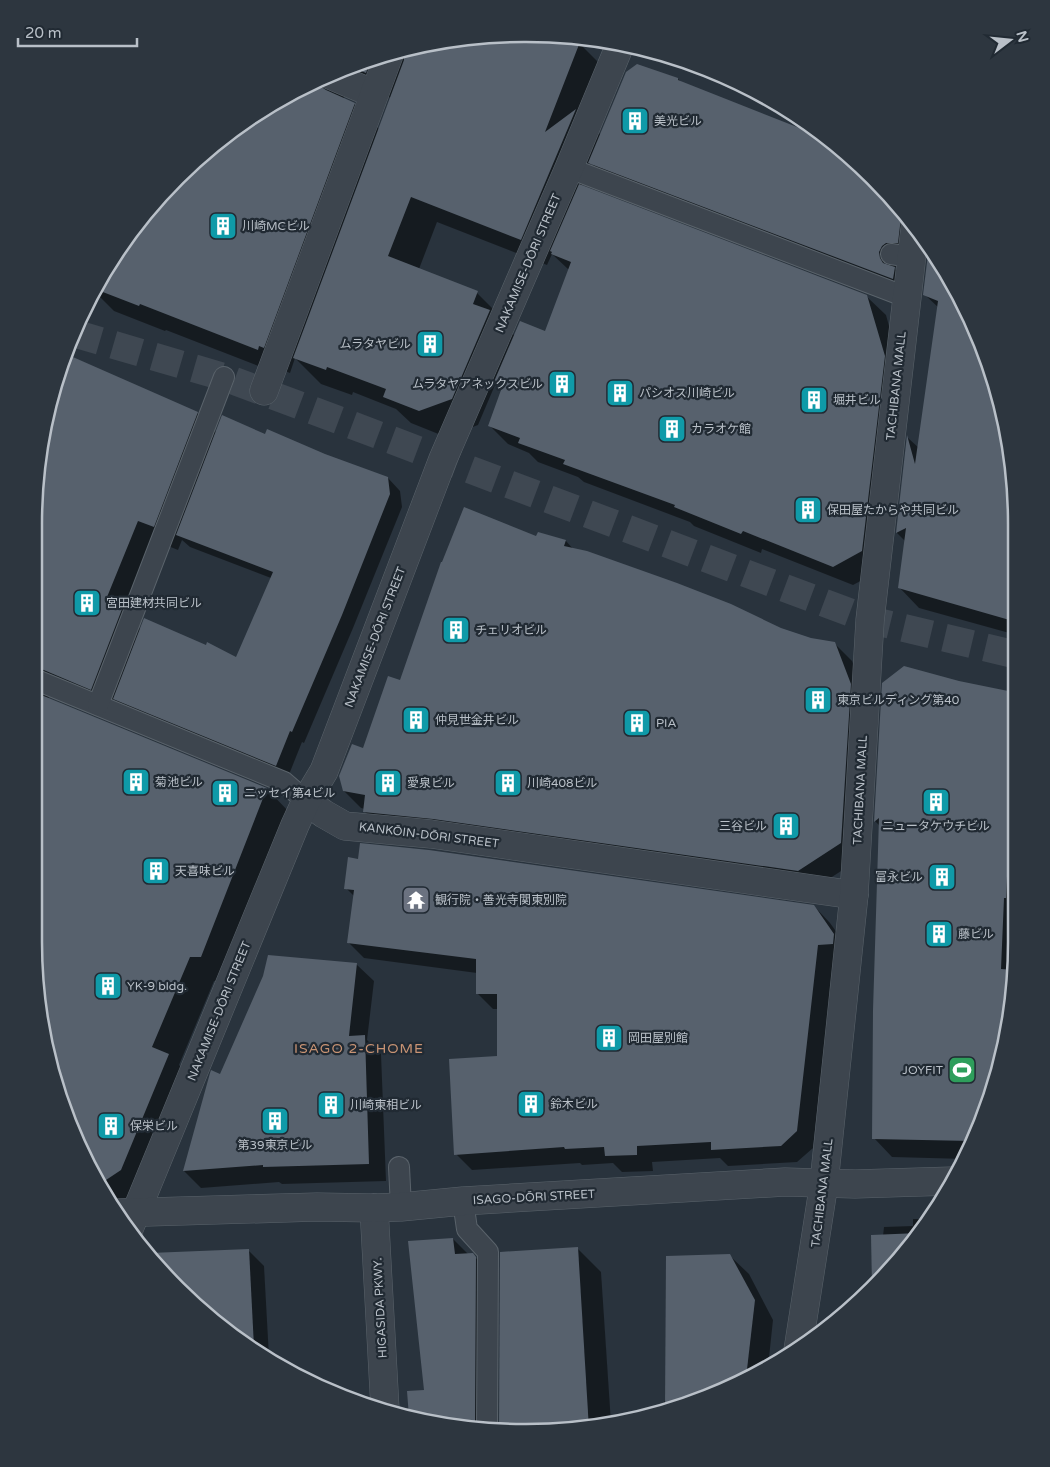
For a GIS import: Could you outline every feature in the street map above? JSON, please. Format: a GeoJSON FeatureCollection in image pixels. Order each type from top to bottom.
{"type":"FeatureCollection","features":[{"type":"Feature","properties":{"kind":"street","name":"NAKAMISE-DŌRI STREET"},"geometry":{"type":"LineString","coordinates":[[127,1215],[306,801],[324,771],[443,459],[617,52]]}},
{"type":"Feature","properties":{"kind":"street"},"geometry":{"type":"LineString","coordinates":[[264,391],[386,63]]}},
{"type":"Feature","properties":{"kind":"street"},"geometry":{"type":"LineString","coordinates":[[340,79],[374,94]]}},
{"type":"Feature","properties":{"kind":"street","name":"TACHIBANA MALL"},"geometry":{"type":"LineString","coordinates":[[800,1338],[824,1183],[854,895],[870,620],[906,297],[901,256],[911,236]]}},
{"type":"Feature","properties":{"kind":"street","name":"KANKŌIN-DŌRI STREET"},"geometry":{"type":"LineString","coordinates":[[306,801],[345,826],[431,834],[854,895]]}},
{"type":"Feature","properties":{"kind":"street","name":"ISAGO-DŌRI STREET"},"geometry":{"type":"LineString","coordinates":[[129,1218],[317,1207],[402,1207],[785,1182],[855,1184],[943,1182]]}},
{"type":"Feature","properties":{"kind":"street","name":"HIGASIDA PKWY."},"geometry":{"type":"LineString","coordinates":[[374,1208],[385,1403]]}},
{"type":"Feature","properties":{"kind":"lane"},"geometry":{"type":"LineString","coordinates":[[569,168],[906,297]]}},
{"type":"Feature","properties":{"kind":"lane"},"geometry":{"type":"LineString","coordinates":[[98,705],[224,376]]}},
{"type":"Feature","properties":{"kind":"lane","name":"KANKŌIN-DŌRI STREET"},"geometry":{"type":"LineString","coordinates":[[42,682],[284,782],[306,801]]}},
{"type":"Feature","properties":{"kind":"lane"},"geometry":{"type":"LineString","coordinates":[[400,1167],[402,1207]]}},
{"type":"Feature","properties":{"kind":"lane"},"geometry":{"type":"LineString","coordinates":[[463,1202],[466,1229],[488,1252],[487,1422]]}},
{"type":"Feature","properties":{"kind":"building"},"geometry":{"type":"Polygon","coordinates":[[[525,42],[578,46],[545,132],[576,109],[521,240],[411,197],[388,256],[478,291],[473,304],[490,310],[452,399],[419,411],[383,397],[386,389],[327,367],[326,370],[293,358],[404,58],[431,52],[493,44],[525,42]]]}},
{"type":"Feature","properties":{"kind":"building"},"geometry":{"type":"Polygon","coordinates":[[[637,64],[678,78],[678,80],[798,127],[819,142],[866,184],[901,223],[898,243],[886,243],[879,252],[883,263],[895,267],[893,279],[588,163],[626,72],[637,64]]]}},
{"type":"Feature","properties":{"kind":"building"},"geometry":{"type":"Polygon","coordinates":[[[322,87],[355,103],[264,348],[259,346],[258,350],[140,304],[139,306],[103,292],[142,231],[162,207],[207,162],[257,124],[284,107],[322,87]]]}},
{"type":"Feature","properties":{"kind":"building"},"geometry":{"type":"Polygon","coordinates":[[[579,184],[867,295],[885,356],[862,551],[833,567],[743,531],[741,534],[674,507],[675,505],[563,464],[565,460],[518,443],[520,438],[488,426],[505,379],[493,384],[520,321],[545,331],[571,262],[551,254],[552,252],[550,251],[579,184]]]}},
{"type":"Feature","properties":{"kind":"building"},"geometry":{"type":"Polygon","coordinates":[[[927,259],[943,284],[971,340],[991,400],[1003,462],[1006,493],[1008,620],[898,588],[906,528],[896,533],[907,435],[915,464],[938,301],[923,295],[927,259]]]}},
{"type":"Feature","properties":{"kind":"building"},"geometry":{"type":"Polygon","coordinates":[[[73,357],[198,412],[154,527],[138,521],[105,602],[122,609],[91,690],[42,669],[42,525],[47,462],[59,400],[73,357]]]}},
{"type":"Feature","properties":{"kind":"building"},"geometry":{"type":"Polygon","coordinates":[[[222,415],[265,434],[267,429],[325,454],[388,477],[390,494],[342,615],[276,766],[113,699],[144,618],[206,645],[207,642],[236,657],[273,572],[176,535],[222,415]]]}},
{"type":"Feature","properties":{"kind":"building"},"geometry":{"type":"Polygon","coordinates":[[[464,507],[536,536],[538,532],[566,540],[564,546],[587,551],[677,583],[731,604],[781,628],[811,638],[835,642],[851,684],[841,843],[798,871],[433,819],[363,812],[365,795],[343,791],[339,776],[352,744],[363,748],[388,676],[400,680],[441,562],[464,507]]]}},
{"type":"Feature","properties":{"kind":"building"},"geometry":{"type":"Polygon","coordinates":[[[904,666],[959,681],[1008,691],[1008,854],[1001,969],[1006,969],[1006,974],[998,1036],[991,1067],[982,1097],[965,1141],[872,1139],[873,1010],[879,818],[874,822],[882,683],[904,666]]]}},
{"type":"Feature","properties":{"kind":"building"},"geometry":{"type":"Polygon","coordinates":[[[42,695],[267,788],[201,957],[190,957],[152,1047],[169,1054],[121,1170],[106,1180],[92,1155],[68,1097],[52,1036],[47,1005],[42,942],[42,695]]]}},
{"type":"Feature","properties":{"kind":"building"},"geometry":{"type":"Polygon","coordinates":[[[360,843],[429,850],[814,905],[834,934],[833,944],[818,945],[797,1131],[781,1146],[711,1150],[711,1142],[637,1146],[637,1155],[605,1156],[604,1147],[565,1149],[564,1147],[454,1155],[449,1059],[497,1056],[497,994],[476,994],[476,959],[347,943],[354,890],[344,889],[348,857],[358,859],[360,843]]]}},
{"type":"Feature","properties":{"kind":"building"},"geometry":{"type":"Polygon","coordinates":[[[268,955],[357,963],[349,1036],[365,1035],[369,1164],[263,1167],[263,1165],[183,1171],[211,1070],[220,1074],[263,976],[268,955]]]}},
{"type":"Feature","properties":{"kind":"building"},"geometry":{"type":"Polygon","coordinates":[[[910,1233],[872,1277],[871,1235],[910,1233]]]}},
{"type":"Feature","properties":{"kind":"building"},"geometry":{"type":"Polygon","coordinates":[[[453,1238],[455,1254],[473,1253],[476,1257],[475,1421],[408,1410],[407,1391],[424,1390],[408,1241],[453,1238]]]}},
{"type":"Feature","properties":{"kind":"building"},"geometry":{"type":"Polygon","coordinates":[[[578,1247],[588,1420],[557,1423],[499,1423],[500,1252],[578,1247]]]}},
{"type":"Feature","properties":{"kind":"building"},"geometry":{"type":"Polygon","coordinates":[[[249,1249],[254,1341],[207,1305],[156,1253],[249,1249]]]}},
{"type":"Feature","properties":{"kind":"building"},"geometry":{"type":"Polygon","coordinates":[[[730,1254],[755,1300],[747,1370],[710,1388],[665,1403],[666,1256],[730,1254]]]}},
{"type":"Feature","properties":{"kind":"tunnel"},"geometry":{"type":"LineString","coordinates":[[81,335],[224,377],[870,620],[1008,653]]}},
{"type":"Feature","properties":{"kind":"place","name":"美光ビル"},"geometry":{"type":"Point","coordinates":[635,121]}},
{"type":"Feature","properties":{"kind":"place","name":"川崎MCビル"},"geometry":{"type":"Point","coordinates":[223,226]}},
{"type":"Feature","properties":{"kind":"place","name":"ムラタヤビル"},"geometry":{"type":"Point","coordinates":[430,344]}},
{"type":"Feature","properties":{"kind":"place","name":"ムラタヤアネックスビル"},"geometry":{"type":"Point","coordinates":[562,384]}},
{"type":"Feature","properties":{"kind":"place","name":"パシオス川崎ビル"},"geometry":{"type":"Point","coordinates":[620,393]}},
{"type":"Feature","properties":{"kind":"place","name":"堀井ビル"},"geometry":{"type":"Point","coordinates":[814,400]}},
{"type":"Feature","properties":{"kind":"place","name":"カラオケ館"},"geometry":{"type":"Point","coordinates":[672,429]}},
{"type":"Feature","properties":{"kind":"place","name":"保田屋たからや共同ビル"},"geometry":{"type":"Point","coordinates":[808,510]}},
{"type":"Feature","properties":{"kind":"place","name":"宮田建材共同ビル"},"geometry":{"type":"Point","coordinates":[87,603]}},
{"type":"Feature","properties":{"kind":"place","name":"チェリオビル"},"geometry":{"type":"Point","coordinates":[456,630]}},
{"type":"Feature","properties":{"kind":"place","name":"東京ビルディング第40"},"geometry":{"type":"Point","coordinates":[818,700]}},
{"type":"Feature","properties":{"kind":"place","name":"仲見世金井ビル"},"geometry":{"type":"Point","coordinates":[416,720]}},
{"type":"Feature","properties":{"kind":"place","name":"PIA"},"geometry":{"type":"Point","coordinates":[637,723]}},
{"type":"Feature","properties":{"kind":"place","name":"菊池ビル"},"geometry":{"type":"Point","coordinates":[136,782]}},
{"type":"Feature","properties":{"kind":"place","name":"愛泉ビル"},"geometry":{"type":"Point","coordinates":[388,783]}},
{"type":"Feature","properties":{"kind":"place","name":"川崎408ビル"},"geometry":{"type":"Point","coordinates":[508,783]}},
{"type":"Feature","properties":{"kind":"place","name":"ニッセイ第4ビル"},"geometry":{"type":"Point","coordinates":[225,793]}},
{"type":"Feature","properties":{"kind":"place","name":"ニュータケウチビル"},"geometry":{"type":"Point","coordinates":[936,802]}},
{"type":"Feature","properties":{"kind":"place","name":"三谷ビル"},"geometry":{"type":"Point","coordinates":[786,826]}},
{"type":"Feature","properties":{"kind":"place","name":"天喜味ビル"},"geometry":{"type":"Point","coordinates":[156,871]}},
{"type":"Feature","properties":{"kind":"place","name":"富永ビル"},"geometry":{"type":"Point","coordinates":[942,877]}},
{"type":"Feature","properties":{"kind":"place","name":"観行院・善光寺関東別院"},"geometry":{"type":"Point","coordinates":[416,900]}},
{"type":"Feature","properties":{"kind":"place","name":"藤ビル"},"geometry":{"type":"Point","coordinates":[939,934]}},
{"type":"Feature","properties":{"kind":"place","name":"YK-9 bldg."},"geometry":{"type":"Point","coordinates":[108,986]}},
{"type":"Feature","properties":{"kind":"place","name":"岡田屋別館"},"geometry":{"type":"Point","coordinates":[609,1038]}},
{"type":"Feature","properties":{"kind":"place","name":"JOYFIT"},"geometry":{"type":"Point","coordinates":[962,1070]}},
{"type":"Feature","properties":{"kind":"place","name":"鈴木ビル"},"geometry":{"type":"Point","coordinates":[531,1104]}},
{"type":"Feature","properties":{"kind":"place","name":"川崎東相ビル"},"geometry":{"type":"Point","coordinates":[331,1105]}},
{"type":"Feature","properties":{"kind":"place","name":"第39東京ビル"},"geometry":{"type":"Point","coordinates":[275,1121]}},
{"type":"Feature","properties":{"kind":"place","name":"保栄ビル"},"geometry":{"type":"Point","coordinates":[111,1126]}},
{"type":"Feature","properties":{"kind":"district","name":"ISAGO 2-CHOME"},"geometry":{"type":"Point","coordinates":[359,1048]}}]}
